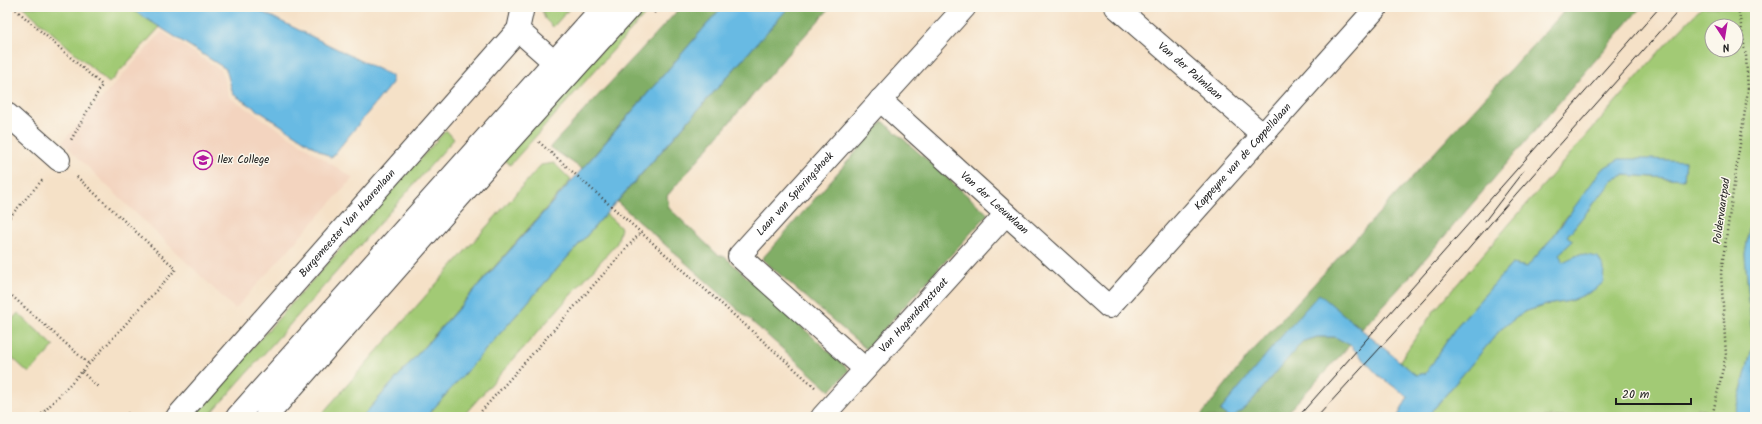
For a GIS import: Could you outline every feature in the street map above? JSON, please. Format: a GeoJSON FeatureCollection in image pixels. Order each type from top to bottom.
{"type":"FeatureCollection","features":[{"type":"Feature","properties":{"kind":"street","name":"Burgemeester Van Haarenlaan"},"geometry":{"type":"LineString","coordinates":[[177,417],[518,30],[523,7]]}},
{"type":"Feature","properties":{"kind":"street"},"geometry":{"type":"LineString","coordinates":[[266,417],[562,68],[603,7]]}},
{"type":"Feature","properties":{"kind":"street"},"geometry":{"type":"LineString","coordinates":[[237,417],[562,68],[630,7]]}},
{"type":"Feature","properties":{"kind":"street","name":"Laan van Spieringshoek"},"geometry":{"type":"LineString","coordinates":[[865,369],[739,256],[965,7]]}},
{"type":"Feature","properties":{"kind":"street","name":"Van der Palmlaan"},"geometry":{"type":"LineString","coordinates":[[1116,7],[1263,135]]}},
{"type":"Feature","properties":{"kind":"street","name":"Kappeyne van de Coppellolaan"},"geometry":{"type":"LineString","coordinates":[[1109,306],[1377,7]]}},
{"type":"Feature","properties":{"kind":"street"},"geometry":{"type":"LineString","coordinates":[[518,30],[562,68]]}},
{"type":"Feature","properties":{"kind":"street","name":"Van der Leeuwlaan"},"geometry":{"type":"LineString","coordinates":[[880,100],[1109,306]]}},
{"type":"Feature","properties":{"kind":"street"},"geometry":{"type":"LineString","coordinates":[[7,114],[59,160]]}},
{"type":"Feature","properties":{"kind":"street","name":"Van Hogendorpstraat"},"geometry":{"type":"LineString","coordinates":[[828,410],[1006,214]]}},
{"type":"Feature","properties":{"kind":"path"},"geometry":{"type":"LineString","coordinates":[[7,220],[59,160],[102,85],[13,7]]}},
{"type":"Feature","properties":{"kind":"path","name":"Poldervaartpad"},"geometry":{"type":"LineString","coordinates":[[1712,417],[1726,355],[1721,272],[1748,90],[1746,56],[1738,7]]}},
{"type":"Feature","properties":{"kind":"path"},"geometry":{"type":"LineString","coordinates":[[539,142],[626,218],[828,410]]}},
{"type":"Feature","properties":{"kind":"path"},"geometry":{"type":"LineString","coordinates":[[39,417],[176,269],[59,160]]}},
{"type":"Feature","properties":{"kind":"path"},"geometry":{"type":"LineString","coordinates":[[476,417],[641,232]]}},
{"type":"Feature","properties":{"kind":"path"},"geometry":{"type":"LineString","coordinates":[[7,302],[12,296],[89,364]]}},
{"type":"Feature","properties":{"kind":"path"},"geometry":{"type":"LineString","coordinates":[[82,372],[98,387]]}},
{"type":"Feature","properties":{"kind":"path"},"geometry":{"type":"LineString","coordinates":[[127,413],[132,417]]}},
{"type":"Feature","properties":{"kind":"shaded area","name":"Ilex College"},"geometry":{"type":"Polygon","coordinates":[[[162,32],[222,71],[229,97],[353,178],[235,309],[62,142],[162,32]]]}},
{"type":"Feature","properties":{"kind":"green space"},"geometry":{"type":"Polygon","coordinates":[[[23,7],[128,7],[160,27],[109,83],[23,7]]]}},
{"type":"Feature","properties":{"kind":"green space"},"geometry":{"type":"Polygon","coordinates":[[[541,7],[571,7],[553,27],[545,19],[541,7]]]}},
{"type":"Feature","properties":{"kind":"green space"},"geometry":{"type":"Polygon","coordinates":[[[641,7],[652,7],[510,165],[503,159],[641,7]]]}},
{"type":"Feature","properties":{"kind":"green space"},"geometry":{"type":"Polygon","coordinates":[[[681,7],[722,7],[582,169],[550,147],[681,7]]]}},
{"type":"Feature","properties":{"kind":"green space"},"geometry":{"type":"Polygon","coordinates":[[[789,7],[831,7],[785,57],[667,196],[669,208],[717,254],[725,257],[849,370],[830,391],[617,202],[789,7]]]}},
{"type":"Feature","properties":{"kind":"green space"},"geometry":{"type":"Polygon","coordinates":[[[1568,7],[1641,7],[1412,274],[1362,329],[1354,322],[1280,338],[1220,411],[1230,417],[1200,417],[1248,356],[1568,7]]]}},
{"type":"Feature","properties":{"kind":"green space"},"geometry":{"type":"Polygon","coordinates":[[[1702,7],[1755,7],[1755,193],[1745,255],[1753,345],[1734,417],[1724,417],[1697,408],[1694,417],[1427,417],[1501,329],[1524,312],[1546,305],[1570,301],[1591,292],[1580,254],[1563,262],[1558,254],[1573,241],[1567,236],[1614,179],[1624,175],[1684,179],[1686,161],[1619,159],[1563,221],[1552,238],[1527,267],[1512,264],[1456,327],[1426,373],[1416,375],[1399,362],[1433,312],[1665,45],[1702,7]]]}},
{"type":"Feature","properties":{"kind":"green space"},"geometry":{"type":"Polygon","coordinates":[[[883,121],[988,214],[866,349],[762,259],[883,121]]]}},
{"type":"Feature","properties":{"kind":"green space"},"geometry":{"type":"Polygon","coordinates":[[[446,130],[454,139],[208,417],[191,417],[446,130]]]}},
{"type":"Feature","properties":{"kind":"green space"},"geometry":{"type":"Polygon","coordinates":[[[554,163],[571,180],[362,417],[319,417],[541,165],[554,163]]]}},
{"type":"Feature","properties":{"kind":"green space"},"geometry":{"type":"Polygon","coordinates":[[[606,214],[621,228],[617,243],[462,417],[426,417],[606,214]]]}},
{"type":"Feature","properties":{"kind":"green space"},"geometry":{"type":"Polygon","coordinates":[[[18,313],[54,346],[29,373],[7,353],[7,325],[18,313]]]}},
{"type":"Feature","properties":{"kind":"green space"},"geometry":{"type":"Polygon","coordinates":[[[1317,337],[1335,337],[1350,345],[1283,417],[1233,417],[1249,404],[1302,342],[1317,337]]]}},
{"type":"Feature","properties":{"kind":"water"},"geometry":{"type":"Polygon","coordinates":[[[128,7],[252,7],[392,76],[392,83],[331,158],[233,94],[226,69],[128,7]]]}},
{"type":"Feature","properties":{"kind":"water"},"geometry":{"type":"Polygon","coordinates":[[[722,7],[789,7],[426,417],[362,417],[599,150],[722,7]]]}},
{"type":"Feature","properties":{"kind":"water"},"geometry":{"type":"Polygon","coordinates":[[[1619,159],[1686,161],[1684,179],[1624,175],[1614,179],[1567,236],[1573,241],[1559,254],[1563,262],[1580,254],[1598,257],[1604,268],[1603,283],[1591,292],[1570,301],[1546,305],[1524,312],[1501,329],[1427,417],[1398,416],[1408,397],[1378,375],[1350,345],[1335,337],[1317,337],[1302,342],[1249,404],[1233,417],[1230,417],[1220,411],[1280,338],[1319,294],[1416,375],[1426,373],[1456,327],[1512,264],[1527,267],[1552,238],[1602,169],[1619,159]]]}},
{"type":"Feature","properties":{"kind":"water"},"geometry":{"type":"Polygon","coordinates":[[[1755,193],[1755,417],[1734,417],[1753,345],[1745,255],[1755,193]]]}},
{"type":"Feature","properties":{"kind":"tram line"},"geometry":{"type":"LineString","coordinates":[[1298,417],[1660,7]]}},
{"type":"Feature","properties":{"kind":"tram line"},"geometry":{"type":"LineString","coordinates":[[1317,417],[1434,289],[1682,7]]}},
{"type":"Feature","properties":{"kind":"tram line"},"geometry":{"type":"LineString","coordinates":[[1485,221],[1524,170]]}},
{"type":"Feature","properties":{"kind":"place","name":"Ilex College"},"geometry":{"type":"Point","coordinates":[203,160]}}]}
